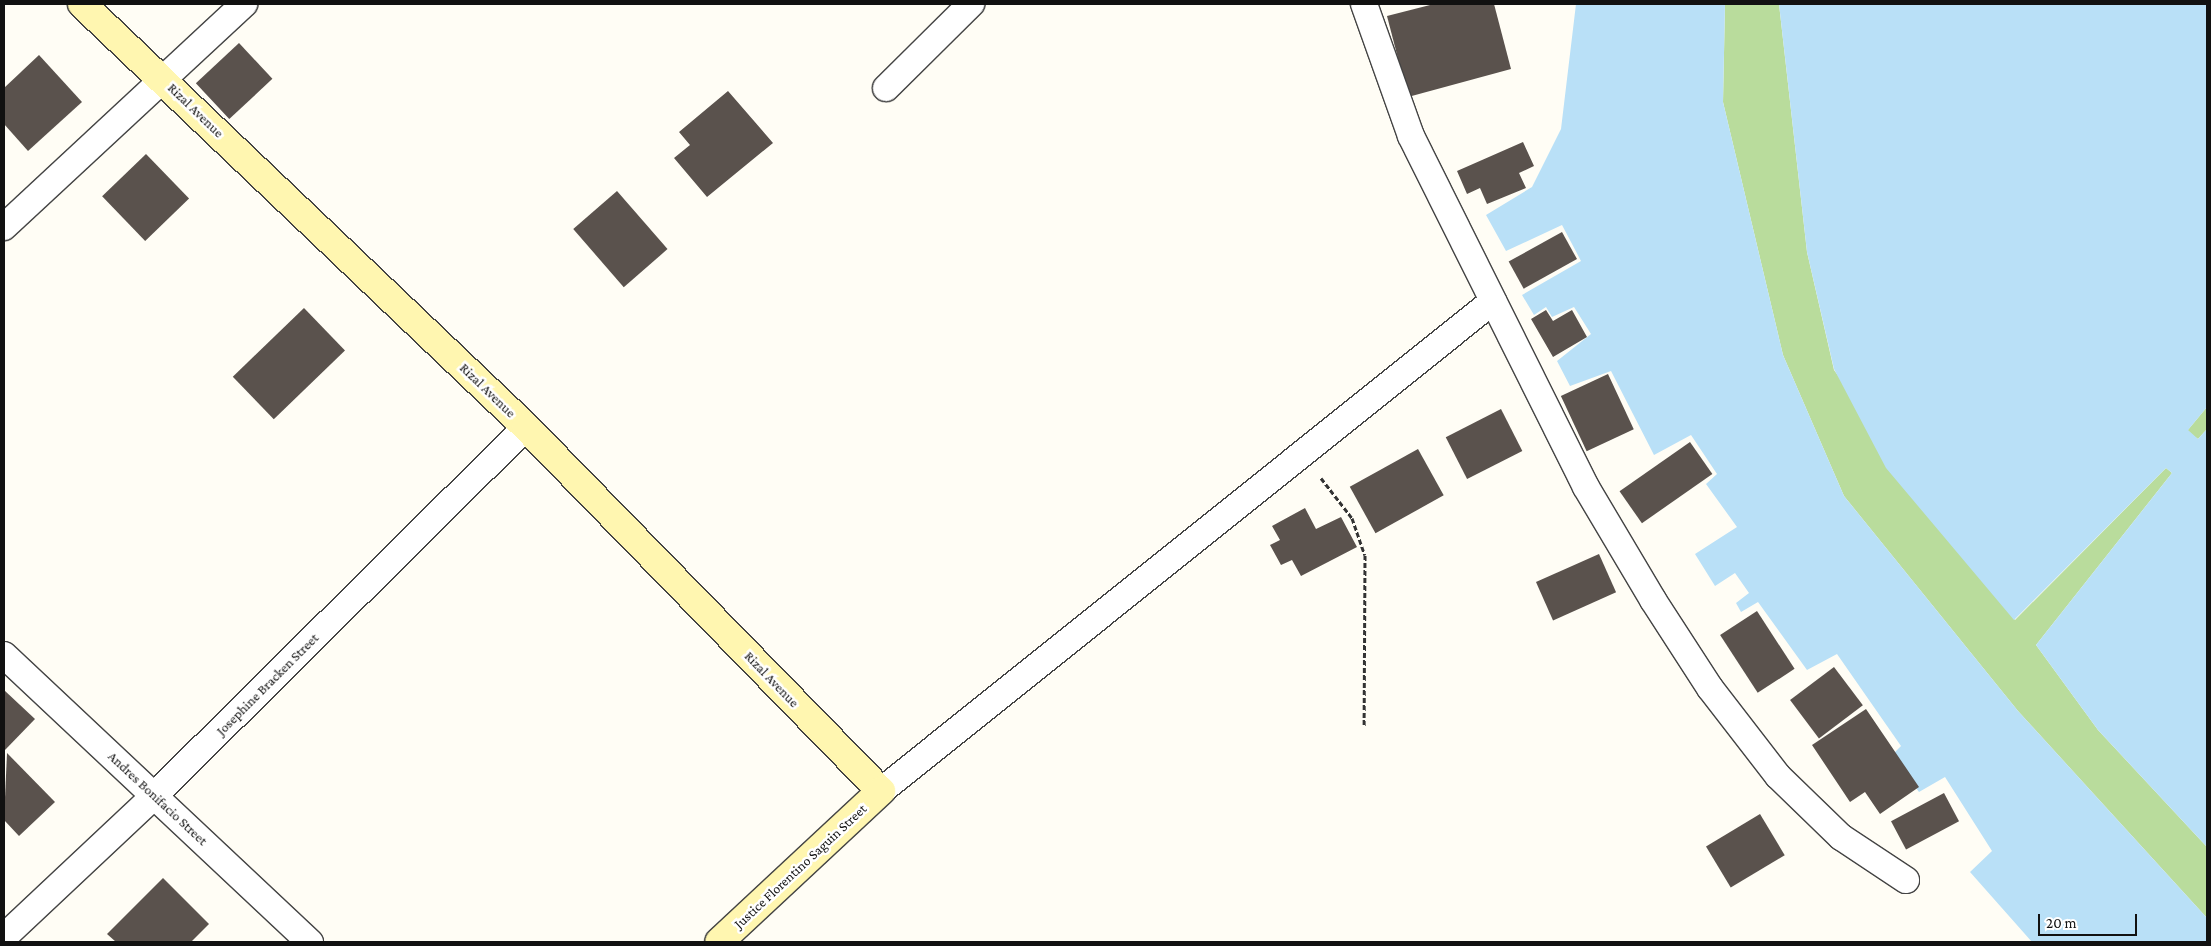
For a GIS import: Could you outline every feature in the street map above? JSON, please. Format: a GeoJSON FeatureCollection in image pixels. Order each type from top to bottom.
{"type":"FeatureCollection","features":[{"type":"Feature","properties":{"kind":"main road","name":"Rizal Avenue"},"geometry":{"type":"LineString","coordinates":[[82,4],[162,78],[526,427],[881,791]]}},
{"type":"Feature","properties":{"kind":"main road","name":"Justice Florentino Saguin Street"},"geometry":{"type":"LineString","coordinates":[[719,942],[881,791]]}},
{"type":"Feature","properties":{"kind":"street"},"geometry":{"type":"LineString","coordinates":[[4,227],[162,78],[244,4]]}},
{"type":"Feature","properties":{"kind":"street"},"geometry":{"type":"LineString","coordinates":[[886,88],[971,4]]}},
{"type":"Feature","properties":{"kind":"street"},"geometry":{"type":"LineString","coordinates":[[1364,4],[1411,136],[1586,486],[1710,688],[1778,776],[1841,837],[1906,880]]}},
{"type":"Feature","properties":{"kind":"street"},"geometry":{"type":"LineString","coordinates":[[881,791],[1493,301]]}},
{"type":"Feature","properties":{"kind":"street","name":"Josephine Bracken Street"},"geometry":{"type":"LineString","coordinates":[[4,937],[155,795],[526,427]]}},
{"type":"Feature","properties":{"kind":"street","name":"Andres Bonifacio Street"},"geometry":{"type":"LineString","coordinates":[[4,655],[310,942]]}},
{"type":"Feature","properties":{"kind":"path"},"geometry":{"type":"LineString","coordinates":[[1300,455],[1361,535],[1365,555],[1364,726]]}},
{"type":"Feature","properties":{"kind":"green space"},"geometry":{"type":"Polygon","coordinates":[[[1725,4],[1779,4],[1807,252],[1834,370],[2015,620],[2166,468],[2172,473],[2036,645],[2098,730],[2207,847],[2207,918],[2018,711],[1844,496],[1783,355],[1723,102],[1725,4]]]}},
{"type":"Feature","properties":{"kind":"green space"},"geometry":{"type":"Polygon","coordinates":[[[2207,407],[2207,429],[2198,439],[2187,431],[2207,407]]]}},
{"type":"Feature","properties":{"kind":"water"},"geometry":{"type":"Polygon","coordinates":[[[1576,4],[1725,4],[1723,102],[1783,355],[1844,496],[2018,711],[2207,918],[2207,942],[2032,942],[1970,872],[1992,851],[1945,777],[1919,792],[1892,755],[1901,746],[1837,654],[1807,670],[1758,602],[1741,612],[1736,603],[1749,593],[1735,573],[1715,586],[1695,554],[1737,527],[1706,484],[1717,474],[1691,435],[1654,455],[1611,371],[1570,386],[1557,361],[1591,334],[1574,307],[1552,317],[1546,307],[1534,315],[1522,295],[1581,261],[1562,225],[1506,251],[1486,215],[1532,187],[1561,129],[1576,4]]]}},
{"type":"Feature","properties":{"kind":"water"},"geometry":{"type":"Polygon","coordinates":[[[1779,4],[2207,4],[2207,407],[2188,430],[2198,439],[2207,429],[2207,847],[2098,730],[2036,645],[2172,473],[2166,468],[2014,620],[1886,468],[1834,369],[1807,252],[1779,4]]]}},
{"type":"Feature","properties":{"kind":"building"},"geometry":{"type":"Polygon","coordinates":[[[1434,4],[1494,4],[1511,69],[1408,97],[1387,16],[1434,4]]]}},
{"type":"Feature","properties":{"kind":"building"},"geometry":{"type":"Polygon","coordinates":[[[239,43],[272,79],[229,119],[196,83],[239,43]]]}},
{"type":"Feature","properties":{"kind":"building"},"geometry":{"type":"Polygon","coordinates":[[[39,55],[82,102],[28,151],[4,124],[4,88],[39,55]]]}},
{"type":"Feature","properties":{"kind":"building"},"geometry":{"type":"Polygon","coordinates":[[[728,91],[773,143],[707,197],[674,158],[690,145],[679,132],[728,91]]]}},
{"type":"Feature","properties":{"kind":"building"},"geometry":{"type":"Polygon","coordinates":[[[1523,142],[1534,166],[1519,173],[1526,188],[1487,204],[1480,188],[1467,194],[1457,171],[1523,142]]]}},
{"type":"Feature","properties":{"kind":"building"},"geometry":{"type":"Polygon","coordinates":[[[146,154],[189,199],[145,241],[102,196],[146,154]]]}},
{"type":"Feature","properties":{"kind":"building"},"geometry":{"type":"Polygon","coordinates":[[[617,191],[668,249],[624,287],[573,229],[617,191]]]}},
{"type":"Feature","properties":{"kind":"building"},"geometry":{"type":"Polygon","coordinates":[[[1562,232],[1577,259],[1524,289],[1509,262],[1562,232]]]}},
{"type":"Feature","properties":{"kind":"building"},"geometry":{"type":"Polygon","coordinates":[[[304,308],[345,350],[274,419],[233,377],[304,308]]]}},
{"type":"Feature","properties":{"kind":"building"},"geometry":{"type":"Polygon","coordinates":[[[1546,310],[1553,321],[1572,310],[1587,337],[1553,357],[1531,319],[1546,310]]]}},
{"type":"Feature","properties":{"kind":"building"},"geometry":{"type":"Polygon","coordinates":[[[1608,374],[1634,429],[1587,451],[1561,396],[1608,374]]]}},
{"type":"Feature","properties":{"kind":"building"},"geometry":{"type":"Polygon","coordinates":[[[1501,409],[1522,451],[1467,479],[1446,437],[1501,409]]]}},
{"type":"Feature","properties":{"kind":"building"},"geometry":{"type":"Polygon","coordinates":[[[1690,442],[1712,474],[1642,523],[1620,491],[1690,442]]]}},
{"type":"Feature","properties":{"kind":"building"},"geometry":{"type":"Polygon","coordinates":[[[1418,449],[1444,495],[1375,533],[1350,487],[1418,449]]]}},
{"type":"Feature","properties":{"kind":"building"},"geometry":{"type":"Polygon","coordinates":[[[1305,508],[1316,529],[1341,517],[1357,547],[1301,576],[1292,560],[1281,565],[1270,545],[1280,540],[1272,526],[1305,508]]]}},
{"type":"Feature","properties":{"kind":"building"},"geometry":{"type":"Polygon","coordinates":[[[1599,554],[1616,592],[1553,620],[1536,582],[1599,554]]]}},
{"type":"Feature","properties":{"kind":"building"},"geometry":{"type":"Polygon","coordinates":[[[1757,611],[1795,669],[1758,693],[1720,635],[1757,611]]]}},
{"type":"Feature","properties":{"kind":"building"},"geometry":{"type":"Polygon","coordinates":[[[1834,667],[1863,705],[1819,738],[1790,700],[1834,667]]]}},
{"type":"Feature","properties":{"kind":"building"},"geometry":{"type":"Polygon","coordinates":[[[4,690],[35,719],[4,751],[4,690]]]}},
{"type":"Feature","properties":{"kind":"building"},"geometry":{"type":"Polygon","coordinates":[[[1866,709],[1919,787],[1880,814],[1865,792],[1850,802],[1812,745],[1866,709]]]}},
{"type":"Feature","properties":{"kind":"building"},"geometry":{"type":"Polygon","coordinates":[[[7,753],[55,802],[19,836],[4,820],[7,753]]]}},
{"type":"Feature","properties":{"kind":"building"},"geometry":{"type":"Polygon","coordinates":[[[1944,793],[1959,821],[1906,849],[1891,821],[1944,793]]]}},
{"type":"Feature","properties":{"kind":"building"},"geometry":{"type":"Polygon","coordinates":[[[1760,814],[1785,855],[1731,888],[1706,846],[1760,814]]]}},
{"type":"Feature","properties":{"kind":"building"},"geometry":{"type":"Polygon","coordinates":[[[163,878],[209,924],[191,942],[116,942],[107,934],[163,878]]]}}]}
